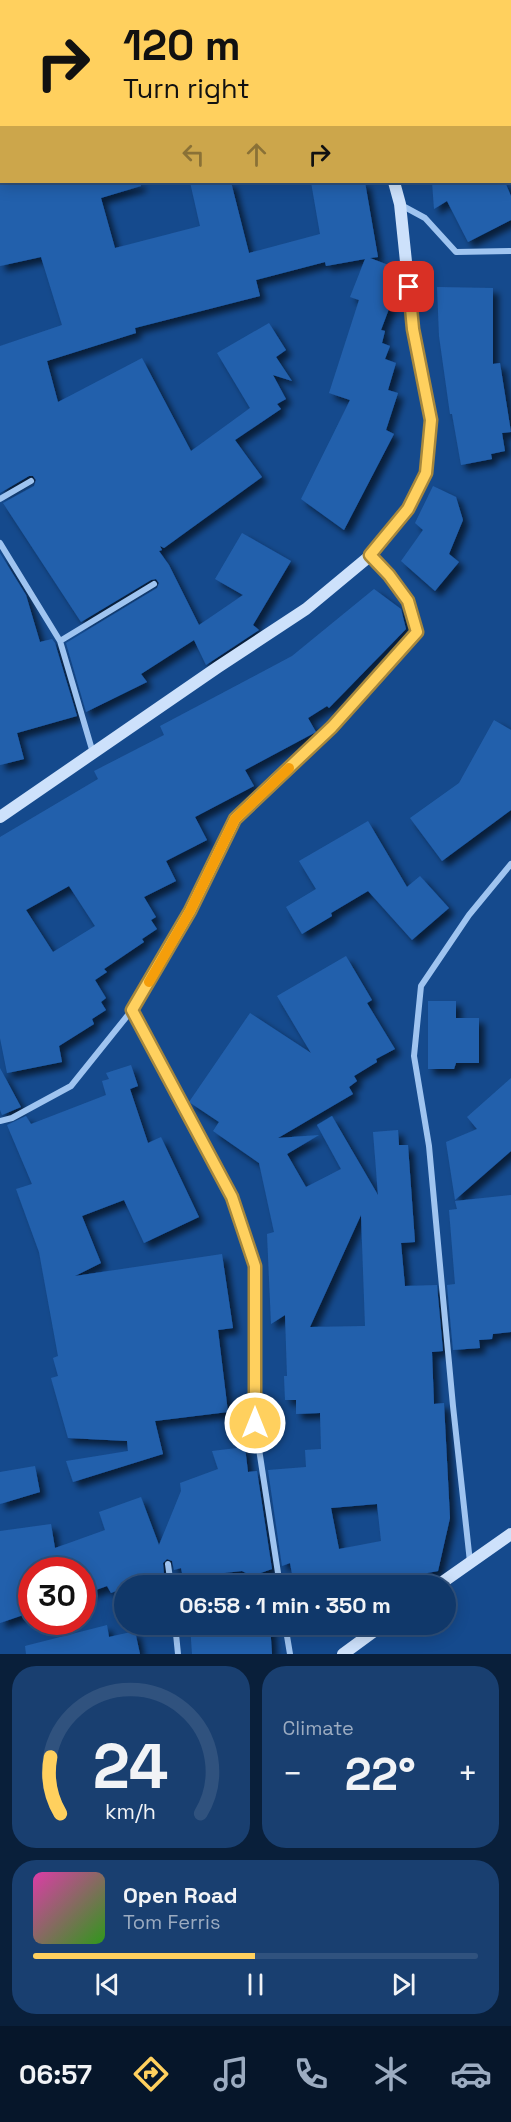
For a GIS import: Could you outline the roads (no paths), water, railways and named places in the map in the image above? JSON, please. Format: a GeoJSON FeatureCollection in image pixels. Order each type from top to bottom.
{"type":"FeatureCollection","features":[{"type":"Feature","properties":{"kind":"street"},"geometry":{"type":"LineString","coordinates":[[0,817],[54,778],[306,609],[370,555],[408,509],[426,473],[431,420],[413,329],[400,204],[394,183]]}},
{"type":"Feature","properties":{"kind":"street"},"geometry":{"type":"LineString","coordinates":[[400,204],[425,218],[456,252],[511,251]]}},
{"type":"Feature","properties":{"kind":"street"},"geometry":{"type":"LineString","coordinates":[[0,499],[31,481]]}},
{"type":"Feature","properties":{"kind":"street"},"geometry":{"type":"LineString","coordinates":[[0,543],[60,641],[93,754]]}},
{"type":"Feature","properties":{"kind":"street"},"geometry":{"type":"LineString","coordinates":[[0,1121],[12,1118],[71,1086],[132,1010],[190,911],[235,819],[332,727],[417,632],[408,601],[389,575],[370,555]]}},
{"type":"Feature","properties":{"kind":"street"},"geometry":{"type":"LineString","coordinates":[[60,641],[154,584]]}},
{"type":"Feature","properties":{"kind":"street"},"geometry":{"type":"LineString","coordinates":[[470,1562],[429,1146],[414,1056],[421,986],[469,915],[511,864]]}},
{"type":"Feature","properties":{"kind":"street"},"geometry":{"type":"LineString","coordinates":[[132,1010],[232,1197],[255,1266],[255,1423],[278,1575]]}},
{"type":"Feature","properties":{"kind":"street"},"geometry":{"type":"LineString","coordinates":[[452,1575],[511,1534]]}},
{"type":"Feature","properties":{"kind":"street"},"geometry":{"type":"LineString","coordinates":[[168,1564],[170,1575]]}},
{"type":"Feature","properties":{"kind":"street"},"geometry":{"type":"LineString","coordinates":[[176,1635],[178,1654]]}},
{"type":"Feature","properties":{"kind":"street"},"geometry":{"type":"LineString","coordinates":[[287,1635],[290,1654]]}},
{"type":"Feature","properties":{"kind":"street"},"geometry":{"type":"LineString","coordinates":[[343,1654],[369,1635]]}}]}
